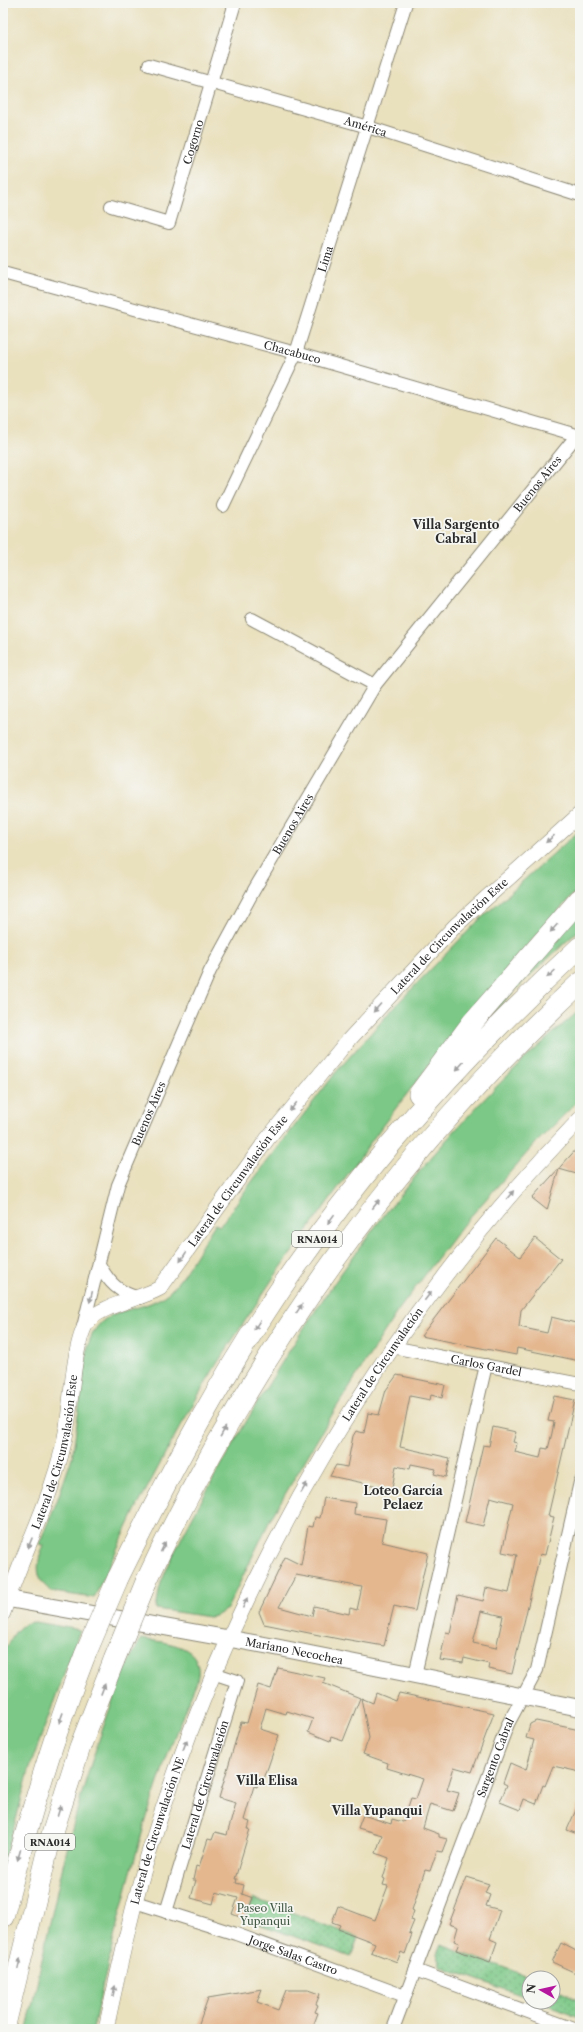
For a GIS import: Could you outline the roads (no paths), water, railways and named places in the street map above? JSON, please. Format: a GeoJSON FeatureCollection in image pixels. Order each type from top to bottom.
{"type":"FeatureCollection","features":[{"type":"Feature","properties":{"kind":"highway"},"geometry":{"type":"LineString","coordinates":[[347,1198],[415,1098],[472,1023],[580,899]]}},
{"type":"Feature","properties":{"kind":"highway","name":"RNA014"},"geometry":{"type":"LineString","coordinates":[[3,1917],[30,1817],[48,1758],[60,1721],[85,1655],[118,1578],[168,1476],[207,1407],[276,1296],[347,1198],[400,1133],[476,1048],[536,988],[580,947]]}},
{"type":"Feature","properties":{"kind":"highway","name":"RNA014"},"geometry":{"type":"LineString","coordinates":[[4,2029],[49,1844],[80,1747],[146,1582],[186,1499],[226,1426],[302,1305],[366,1216],[412,1158],[486,1075],[580,982]]}},
{"type":"Feature","properties":{"kind":"highway"},"geometry":{"type":"LineString","coordinates":[[526,1035],[580,996]]}},
{"type":"Feature","properties":{"kind":"main road","name":"Mariano Necochea"},"geometry":{"type":"LineString","coordinates":[[5,1603],[228,1638],[580,1708]]}},
{"type":"Feature","properties":{"kind":"street","name":"Cogorno"},"geometry":{"type":"LineString","coordinates":[[111,206],[169,223],[235,3]]}},
{"type":"Feature","properties":{"kind":"street","name":"Lima"},"geometry":{"type":"LineString","coordinates":[[223,506],[296,353],[406,3]]}},
{"type":"Feature","properties":{"kind":"street","name":"América"},"geometry":{"type":"LineString","coordinates":[[149,65],[211,84],[368,127],[580,195]]}},
{"type":"Feature","properties":{"kind":"street","name":"Chacabuco"},"geometry":{"type":"LineString","coordinates":[[3,273],[296,353],[579,435]]}},
{"type":"Feature","properties":{"kind":"street","name":"Buenos Aires"},"geometry":{"type":"LineString","coordinates":[[83,1330],[118,1185],[210,971],[254,890],[374,685],[579,435]]}},
{"type":"Feature","properties":{"kind":"street"},"geometry":{"type":"LineString","coordinates":[[252,618],[374,685]]}},
{"type":"Feature","properties":{"kind":"street","name":"Lateral de Circunvalación Este"},"geometry":{"type":"LineString","coordinates":[[5,1603],[57,1471],[67,1427],[83,1330],[88,1321],[102,1311],[140,1298],[160,1288],[165,1283],[268,1138],[370,1015],[455,926],[580,814]]}},
{"type":"Feature","properties":{"kind":"street","name":"Lateral de Circunvalación"},"geometry":{"type":"LineString","coordinates":[[228,1638],[293,1508],[344,1420],[392,1347],[456,1259],[518,1185],[580,1119]]}},
{"type":"Feature","properties":{"kind":"street"},"geometry":{"type":"LineString","coordinates":[[98,1264],[105,1276],[115,1288],[128,1295],[140,1298]]}},
{"type":"Feature","properties":{"kind":"street","name":"Carlos Gardel"},"geometry":{"type":"LineString","coordinates":[[392,1347],[580,1384]]}},
{"type":"Feature","properties":{"kind":"street"},"geometry":{"type":"LineString","coordinates":[[415,1675],[486,1365]]}},
{"type":"Feature","properties":{"kind":"street","name":"Sargento Cabral"},"geometry":{"type":"LineString","coordinates":[[393,2029],[508,1724],[537,1670],[580,1482]]}},
{"type":"Feature","properties":{"kind":"street","name":"Lateral de Circunvalación NE"},"geometry":{"type":"LineString","coordinates":[[106,2029],[135,1902],[150,1848],[174,1774],[228,1638]]}},
{"type":"Feature","properties":{"kind":"street","name":"Lateral de Circunvalación"},"geometry":{"type":"LineString","coordinates":[[166,1912],[236,1681],[213,1673]]}},
{"type":"Feature","properties":{"kind":"street","name":"Jorge Salas Castro"},"geometry":{"type":"LineString","coordinates":[[135,1902],[236,1934],[405,1996]]}},
{"type":"Feature","properties":{"kind":"street"},"geometry":{"type":"LineString","coordinates":[[415,1970],[574,2029]]}},
{"type":"Feature","properties":{"kind":"district","name":"Villa Sargento Cabral"},"geometry":{"type":"Point","coordinates":[456,532]}},
{"type":"Feature","properties":{"kind":"district","name":"Loteo García Pelaez"},"geometry":{"type":"Point","coordinates":[403,1498]}},
{"type":"Feature","properties":{"kind":"district","name":"Villa Elisa"},"geometry":{"type":"Point","coordinates":[267,1781]}},
{"type":"Feature","properties":{"kind":"district","name":"Villa Yupanqui"},"geometry":{"type":"Point","coordinates":[377,1811]}},
{"type":"Feature","properties":{"kind":"park label","name":"Paseo Villa Yupanqui"},"geometry":{"type":"Point","coordinates":[265,1914]}}]}
